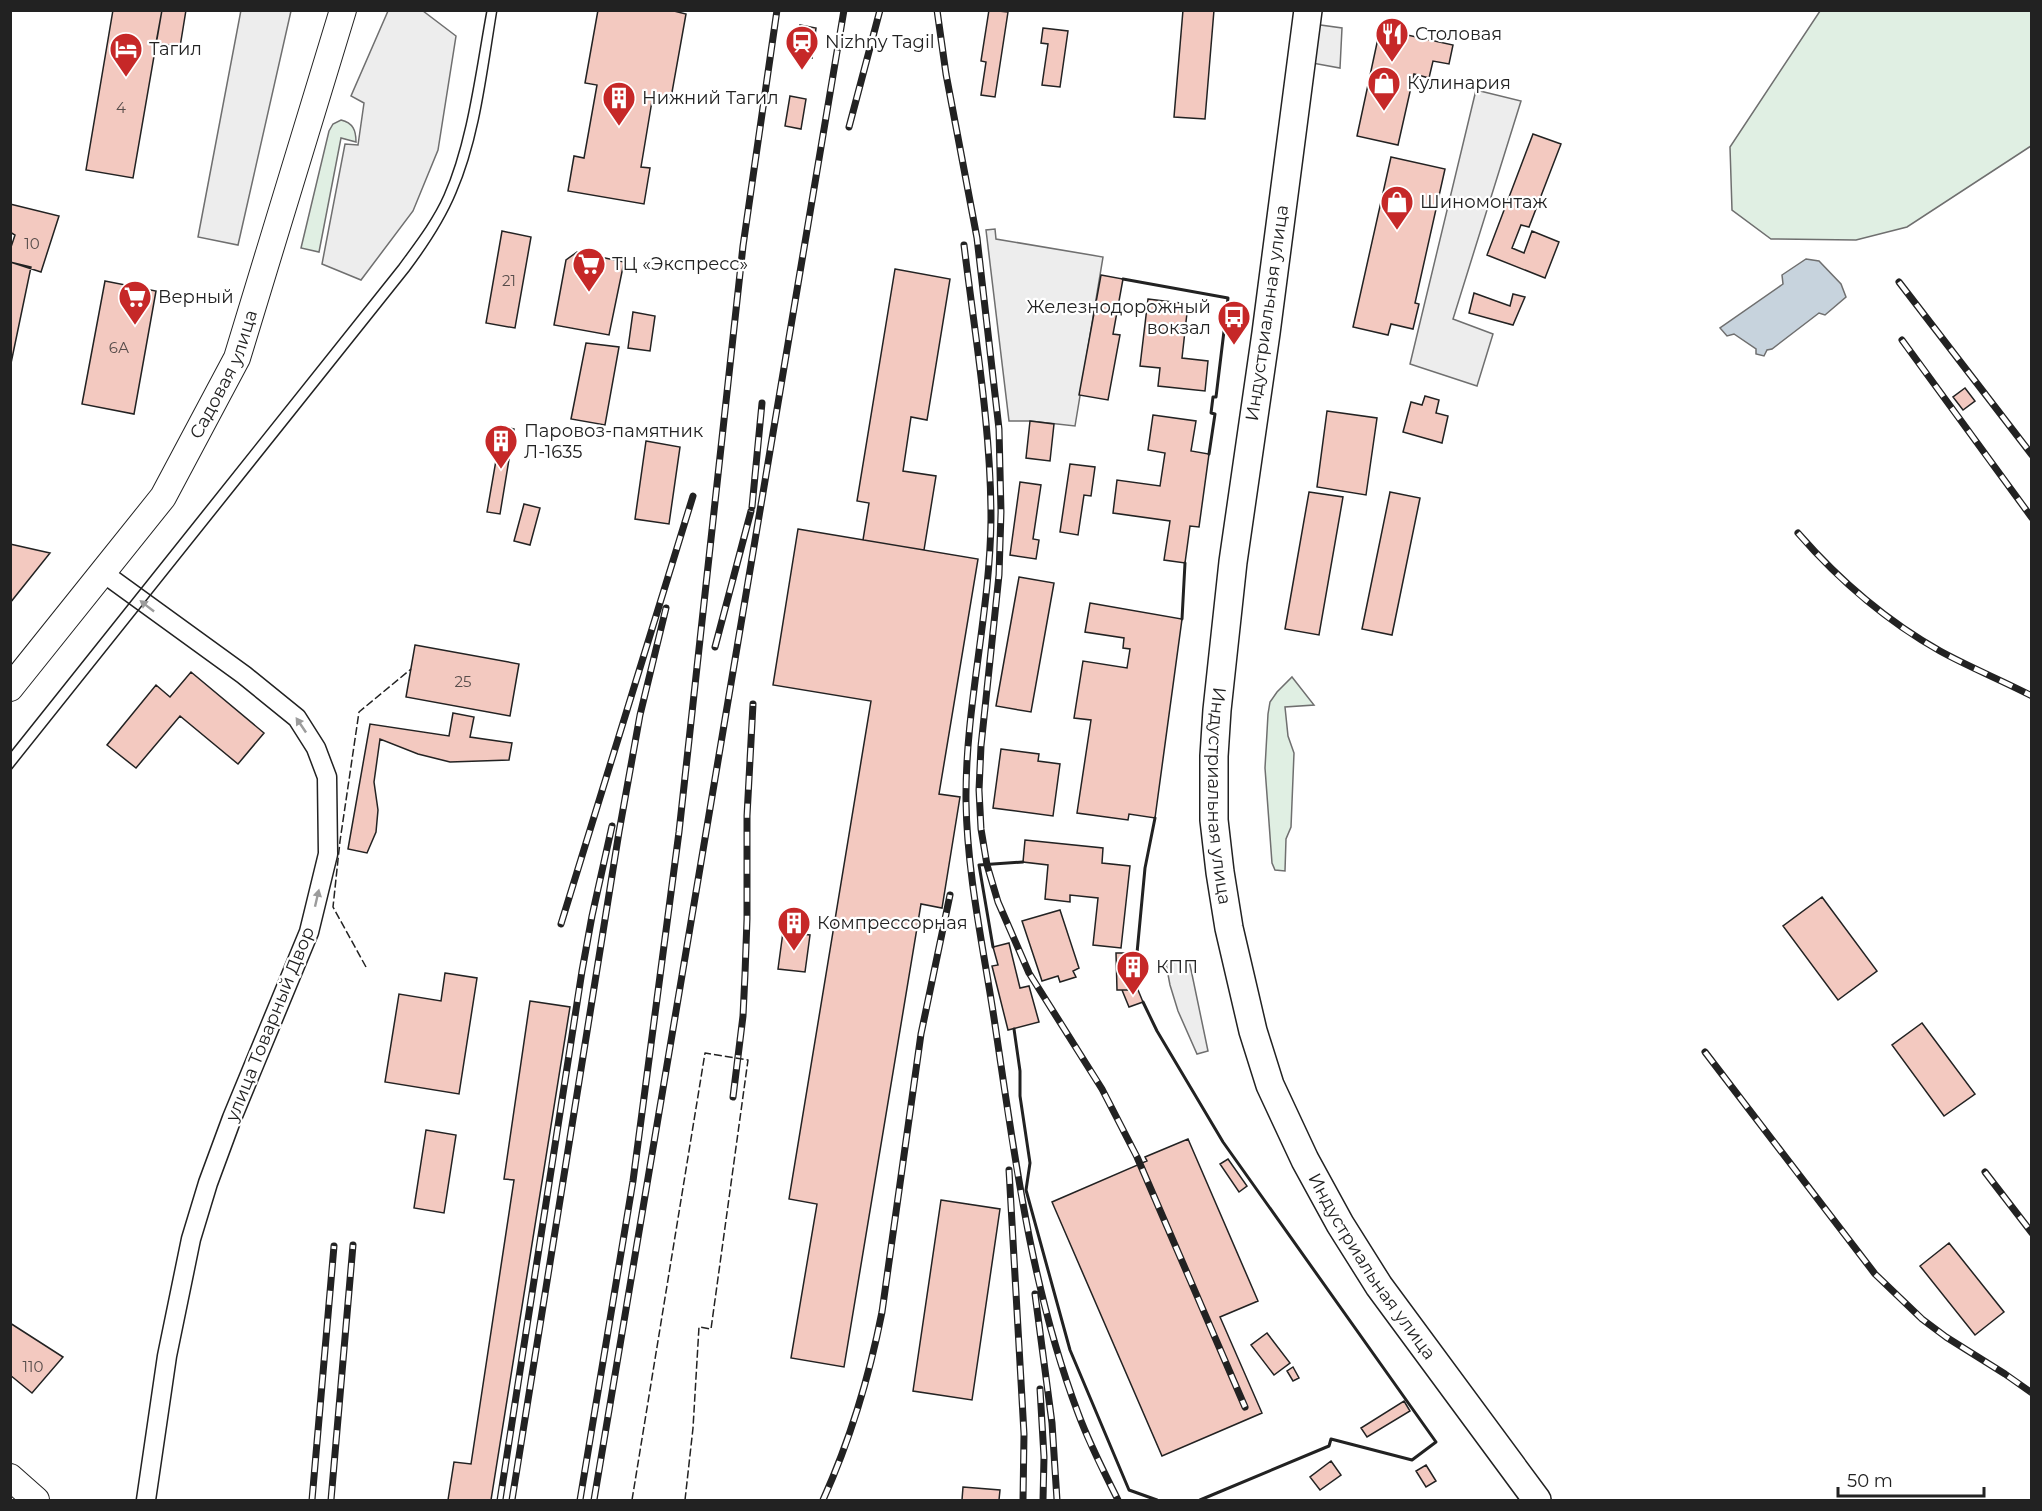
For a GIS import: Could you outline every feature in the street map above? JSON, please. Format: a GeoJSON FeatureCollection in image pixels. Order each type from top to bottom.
{"type":"FeatureCollection","features":[{"type":"Feature","properties":{"kind":"main road","name":"Садовая улица"},"geometry":{"type":"LineString","coordinates":[[10,688],[163,497],[237,358],[343,10]]}},
{"type":"Feature","properties":{"kind":"main road","name":"Индустриальная улица"},"geometry":{"type":"LineString","coordinates":[[1308,10],[1266,333],[1234,550],[1216,710],[1214,820],[1220,872],[1229,928],[1253,1031],[1270,1084],[1305,1160],[1340,1224],[1379,1286],[1537,1500]]}},
{"type":"Feature","properties":{"kind":"street","name":"улица Товарный Двор"},"geometry":{"type":"LineString","coordinates":[[102,573],[244,675],[297,718],[321,760],[327,777],[328,854],[309,932],[212,1172],[191,1239],[167,1356],[146,1500]]}},
{"type":"Feature","properties":{"kind":"green space"},"geometry":{"type":"Polygon","coordinates":[[[1820,11],[2031,11],[2031,146],[1907,227],[1856,240],[1771,239],[1732,210],[1730,147],[1820,11]]]}},
{"type":"Feature","properties":{"kind":"green space"},"geometry":{"type":"Polygon","coordinates":[[[341,120],[353,128],[356,142],[341,138],[319,252],[301,248],[329,131],[333,124],[341,120]]]}},
{"type":"Feature","properties":{"kind":"green space"},"geometry":{"type":"Polygon","coordinates":[[[1292,677],[1314,705],[1285,707],[1288,736],[1294,753],[1291,827],[1286,839],[1285,871],[1275,870],[1272,863],[1265,768],[1270,702],[1292,677]]]}},
{"type":"Feature","properties":{"kind":"shaded area"},"geometry":{"type":"Polygon","coordinates":[[[241,10],[291,11],[238,245],[198,237],[241,10]]]}},
{"type":"Feature","properties":{"kind":"shaded area"},"geometry":{"type":"Polygon","coordinates":[[[388,11],[423,11],[456,36],[438,150],[413,211],[361,280],[322,264],[345,144],[358,145],[364,103],[351,96],[388,11]]]}},
{"type":"Feature","properties":{"kind":"shaded area"},"geometry":{"type":"Polygon","coordinates":[[[1306,23],[1342,28],[1340,68],[1301,61],[1306,23]]]}},
{"type":"Feature","properties":{"kind":"shaded area"},"geometry":{"type":"Polygon","coordinates":[[[1476,90],[1521,101],[1453,319],[1493,334],[1477,386],[1410,364],[1476,90]]]}},
{"type":"Feature","properties":{"kind":"shaded area"},"geometry":{"type":"Polygon","coordinates":[[[995,229],[996,239],[1103,257],[1075,426],[1009,421],[986,230],[995,229]]]}},
{"type":"Feature","properties":{"kind":"shaded area"},"geometry":{"type":"Polygon","coordinates":[[[1806,259],[1819,261],[1841,284],[1846,297],[1825,315],[1819,313],[1772,349],[1767,350],[1764,356],[1756,354],[1756,349],[1734,334],[1727,336],[1720,328],[1783,284],[1782,275],[1806,259]]]}},
{"type":"Feature","properties":{"kind":"shaded area"},"geometry":{"type":"Polygon","coordinates":[[[1189,960],[1208,1051],[1197,1054],[1178,1011],[1166,964],[1189,960]]]}},
{"type":"Feature","properties":{"kind":"building"},"geometry":{"type":"Polygon","coordinates":[[[113,10],[162,10],[133,178],[86,170],[113,10]]]}},
{"type":"Feature","properties":{"kind":"building"},"geometry":{"type":"Polygon","coordinates":[[[162,10],[186,10],[180,47],[156,43],[162,10]]]}},
{"type":"Feature","properties":{"kind":"building","name":"Нижний Тагил"},"geometry":{"type":"Polygon","coordinates":[[[598,10],[670,10],[686,14],[671,98],[653,95],[641,167],[650,168],[644,204],[568,191],[574,156],[584,158],[597,85],[585,83],[598,10]]]}},
{"type":"Feature","properties":{"kind":"building"},"geometry":{"type":"Polygon","coordinates":[[[989,10],[1008,12],[995,97],[981,95],[986,62],[981,61],[989,10]]]}},
{"type":"Feature","properties":{"kind":"building"},"geometry":{"type":"Polygon","coordinates":[[[1183,10],[1214,10],[1205,119],[1174,117],[1183,10]]]}},
{"type":"Feature","properties":{"kind":"building"},"geometry":{"type":"Polygon","coordinates":[[[800,25],[816,28],[812,58],[796,55],[800,25]]]}},
{"type":"Feature","properties":{"kind":"building"},"geometry":{"type":"Polygon","coordinates":[[[1043,28],[1068,31],[1060,87],[1042,85],[1048,44],[1041,43],[1043,28]]]}},
{"type":"Feature","properties":{"kind":"building"},"geometry":{"type":"Polygon","coordinates":[[[1380,29],[1453,45],[1449,64],[1433,61],[1429,78],[1414,74],[1398,145],[1357,136],[1380,29]]]}},
{"type":"Feature","properties":{"kind":"building"},"geometry":{"type":"Polygon","coordinates":[[[790,96],[806,99],[801,129],[785,126],[790,96]]]}},
{"type":"Feature","properties":{"kind":"building"},"geometry":{"type":"Polygon","coordinates":[[[1533,134],[1561,144],[1529,227],[1521,225],[1512,248],[1524,253],[1532,231],[1559,242],[1545,278],[1487,255],[1533,134]]]}},
{"type":"Feature","properties":{"kind":"building"},"geometry":{"type":"Polygon","coordinates":[[[1391,157],[1445,169],[1415,303],[1419,304],[1413,329],[1391,324],[1388,335],[1353,327],[1391,157]]]}},
{"type":"Feature","properties":{"kind":"building"},"geometry":{"type":"Polygon","coordinates":[[[10,204],[59,216],[41,272],[10,262],[10,250],[15,235],[10,232],[10,204]]]}},
{"type":"Feature","properties":{"kind":"building"},"geometry":{"type":"Polygon","coordinates":[[[502,231],[531,237],[515,328],[486,323],[502,231]]]}},
{"type":"Feature","properties":{"kind":"building","name":"ТЦ «Экспресс»"},"geometry":{"type":"Polygon","coordinates":[[[577,252],[624,262],[609,335],[554,325],[566,260],[577,252]]]}},
{"type":"Feature","properties":{"kind":"building"},"geometry":{"type":"Polygon","coordinates":[[[10,262],[31,267],[10,368],[10,262]]]}},
{"type":"Feature","properties":{"kind":"building"},"geometry":{"type":"Polygon","coordinates":[[[895,269],[950,279],[927,420],[911,417],[903,471],[936,476],[924,550],[863,540],[869,503],[857,501],[895,269]]]}},
{"type":"Feature","properties":{"kind":"building"},"geometry":{"type":"Polygon","coordinates":[[[1101,275],[1123,279],[1113,334],[1120,335],[1108,400],[1079,395],[1101,275]]]}},
{"type":"Feature","properties":{"kind":"building"},"geometry":{"type":"Polygon","coordinates":[[[105,281],[156,291],[134,414],[82,404],[105,281]]]}},
{"type":"Feature","properties":{"kind":"building"},"geometry":{"type":"Polygon","coordinates":[[[1474,293],[1510,306],[1513,294],[1525,297],[1513,325],[1469,313],[1474,293]]]}},
{"type":"Feature","properties":{"kind":"building"},"geometry":{"type":"Polygon","coordinates":[[[1148,299],[1188,304],[1182,358],[1208,361],[1205,391],[1158,386],[1160,368],[1140,366],[1148,299]]]}},
{"type":"Feature","properties":{"kind":"building"},"geometry":{"type":"Polygon","coordinates":[[[633,312],[655,316],[650,351],[628,348],[633,312]]]}},
{"type":"Feature","properties":{"kind":"building"},"geometry":{"type":"Polygon","coordinates":[[[586,343],[619,347],[605,425],[571,419],[586,343]]]}},
{"type":"Feature","properties":{"kind":"building"},"geometry":{"type":"Polygon","coordinates":[[[1965,388],[1975,401],[1963,410],[1953,397],[1965,388]]]}},
{"type":"Feature","properties":{"kind":"building"},"geometry":{"type":"Polygon","coordinates":[[[1425,396],[1439,400],[1436,413],[1448,416],[1442,443],[1403,432],[1411,402],[1422,405],[1425,396]]]}},
{"type":"Feature","properties":{"kind":"building"},"geometry":{"type":"Polygon","coordinates":[[[1327,411],[1377,418],[1366,495],[1317,487],[1327,411]]]}},
{"type":"Feature","properties":{"kind":"building"},"geometry":{"type":"Polygon","coordinates":[[[1153,415],[1196,421],[1191,451],[1209,454],[1199,527],[1190,526],[1185,563],[1164,560],[1170,521],[1113,513],[1117,480],[1160,486],[1165,453],[1148,450],[1153,415]]]}},
{"type":"Feature","properties":{"kind":"building"},"geometry":{"type":"Polygon","coordinates":[[[1030,421],[1054,424],[1050,461],[1026,458],[1030,421]]]}},
{"type":"Feature","properties":{"kind":"building","name":"Паровоз-памятник Л-1635"},"geometry":{"type":"Polygon","coordinates":[[[502,426],[514,429],[500,514],[487,512],[502,426]]]}},
{"type":"Feature","properties":{"kind":"building"},"geometry":{"type":"Polygon","coordinates":[[[646,441],[680,447],[669,524],[635,519],[646,441]]]}},
{"type":"Feature","properties":{"kind":"building"},"geometry":{"type":"Polygon","coordinates":[[[1070,464],[1095,467],[1091,496],[1084,495],[1078,535],[1060,532],[1070,464]]]}},
{"type":"Feature","properties":{"kind":"building"},"geometry":{"type":"Polygon","coordinates":[[[1020,482],[1041,485],[1033,539],[1039,540],[1036,559],[1010,555],[1020,482]]]}},
{"type":"Feature","properties":{"kind":"building"},"geometry":{"type":"Polygon","coordinates":[[[1309,492],[1343,497],[1319,635],[1285,629],[1309,492]]]}},
{"type":"Feature","properties":{"kind":"building"},"geometry":{"type":"Polygon","coordinates":[[[1390,492],[1420,498],[1392,635],[1362,629],[1390,492]]]}},
{"type":"Feature","properties":{"kind":"building"},"geometry":{"type":"Polygon","coordinates":[[[524,504],[540,508],[530,545],[514,541],[524,504]]]}},
{"type":"Feature","properties":{"kind":"building"},"geometry":{"type":"Polygon","coordinates":[[[798,529],[978,559],[939,794],[960,797],[942,908],[921,904],[844,1367],[791,1358],[817,1204],[789,1199],[871,701],[773,685],[798,529]]]}},
{"type":"Feature","properties":{"kind":"building"},"geometry":{"type":"Polygon","coordinates":[[[10,544],[50,553],[10,603],[10,544]]]}},
{"type":"Feature","properties":{"kind":"building"},"geometry":{"type":"Polygon","coordinates":[[[1019,577],[1054,583],[1031,712],[996,706],[1019,577]]]}},
{"type":"Feature","properties":{"kind":"building"},"geometry":{"type":"Polygon","coordinates":[[[1090,603],[1182,619],[1155,818],[1129,814],[1128,820],[1077,813],[1091,720],[1074,718],[1083,661],[1127,668],[1130,649],[1123,648],[1124,638],[1085,632],[1090,603]]]}},
{"type":"Feature","properties":{"kind":"building"},"geometry":{"type":"Polygon","coordinates":[[[415,645],[519,664],[510,716],[406,697],[415,645]]]}},
{"type":"Feature","properties":{"kind":"building"},"geometry":{"type":"Polygon","coordinates":[[[191,672],[264,733],[238,764],[180,716],[136,768],[107,745],[156,685],[170,697],[191,672]]]}},
{"type":"Feature","properties":{"kind":"building"},"geometry":{"type":"Polygon","coordinates":[[[453,713],[474,717],[470,737],[512,743],[509,760],[450,762],[418,754],[380,739],[374,782],[378,810],[376,832],[367,853],[348,849],[370,724],[449,736],[453,713]]]}},
{"type":"Feature","properties":{"kind":"building"},"geometry":{"type":"Polygon","coordinates":[[[1001,749],[1039,754],[1038,761],[1060,764],[1053,816],[993,808],[1001,749]]]}},
{"type":"Feature","properties":{"kind":"building"},"geometry":{"type":"Polygon","coordinates":[[[1025,840],[1103,848],[1102,863],[1130,866],[1121,948],[1093,945],[1098,898],[1070,895],[1070,902],[1045,899],[1048,865],[1023,862],[1025,840]]]}},
{"type":"Feature","properties":{"kind":"building"},"geometry":{"type":"Polygon","coordinates":[[[1822,897],[1877,971],[1838,1000],[1783,926],[1822,897]]]}},
{"type":"Feature","properties":{"kind":"building"},"geometry":{"type":"Polygon","coordinates":[[[1060,910],[1079,968],[1073,971],[1076,977],[1060,982],[1058,976],[1042,981],[1022,921],[1060,910]]]}},
{"type":"Feature","properties":{"kind":"building","name":"Компрессорная"},"geometry":{"type":"Polygon","coordinates":[[[783,932],[810,935],[805,972],[778,969],[783,932]]]}},
{"type":"Feature","properties":{"kind":"building"},"geometry":{"type":"Polygon","coordinates":[[[1009,943],[1020,988],[1029,986],[1039,1022],[1008,1030],[992,966],[998,965],[993,947],[1009,943]]]}},
{"type":"Feature","properties":{"kind":"building"},"geometry":{"type":"Polygon","coordinates":[[[1116,953],[1137,953],[1138,990],[1117,990],[1116,953]]]}},
{"type":"Feature","properties":{"kind":"building"},"geometry":{"type":"Polygon","coordinates":[[[445,973],[477,978],[459,1094],[385,1082],[399,994],[441,1001],[445,973]]]}},
{"type":"Feature","properties":{"kind":"building","name":"КПП"},"geometry":{"type":"Polygon","coordinates":[[[1122,990],[1138,990],[1143,1002],[1129,1007],[1122,990]]]}},
{"type":"Feature","properties":{"kind":"building"},"geometry":{"type":"Polygon","coordinates":[[[530,1001],[570,1007],[491,1500],[448,1500],[454,1462],[471,1464],[514,1180],[504,1179],[530,1001]]]}},
{"type":"Feature","properties":{"kind":"building"},"geometry":{"type":"Polygon","coordinates":[[[1922,1023],[1975,1094],[1944,1116],[1892,1045],[1922,1023]]]}},
{"type":"Feature","properties":{"kind":"building"},"geometry":{"type":"Polygon","coordinates":[[[426,1130],[456,1135],[444,1213],[414,1208],[426,1130]]]}},
{"type":"Feature","properties":{"kind":"building"},"geometry":{"type":"Polygon","coordinates":[[[1188,1139],[1258,1301],[1220,1317],[1262,1413],[1162,1456],[1052,1202],[1147,1161],[1145,1157],[1188,1139]]]}},
{"type":"Feature","properties":{"kind":"building"},"geometry":{"type":"Polygon","coordinates":[[[1228,1159],[1247,1186],[1239,1192],[1220,1164],[1228,1159]]]}},
{"type":"Feature","properties":{"kind":"building"},"geometry":{"type":"Polygon","coordinates":[[[941,1200],[1000,1209],[972,1400],[913,1391],[941,1200]]]}},
{"type":"Feature","properties":{"kind":"building"},"geometry":{"type":"Polygon","coordinates":[[[1949,1243],[2004,1312],[1975,1335],[1920,1266],[1949,1243]]]}},
{"type":"Feature","properties":{"kind":"building"},"geometry":{"type":"Polygon","coordinates":[[[10,1323],[63,1357],[32,1393],[10,1375],[10,1323]]]}},
{"type":"Feature","properties":{"kind":"building"},"geometry":{"type":"Polygon","coordinates":[[[1267,1333],[1290,1363],[1274,1375],[1251,1345],[1267,1333]]]}},
{"type":"Feature","properties":{"kind":"building"},"geometry":{"type":"Polygon","coordinates":[[[1293,1367],[1299,1378],[1293,1381],[1287,1371],[1293,1367]]]}},
{"type":"Feature","properties":{"kind":"building"},"geometry":{"type":"Polygon","coordinates":[[[1404,1401],[1410,1411],[1367,1437],[1361,1428],[1404,1401]]]}},
{"type":"Feature","properties":{"kind":"building"},"geometry":{"type":"Polygon","coordinates":[[[1331,1461],[1341,1475],[1320,1490],[1310,1477],[1331,1461]]]}},
{"type":"Feature","properties":{"kind":"building"},"geometry":{"type":"Polygon","coordinates":[[[1426,1465],[1436,1481],[1426,1487],[1416,1471],[1426,1465]]]}},
{"type":"Feature","properties":{"kind":"building"},"geometry":{"type":"Polygon","coordinates":[[[963,1487],[1000,1490],[999,1500],[962,1500],[963,1487]]]}},
{"type":"Feature","properties":{"kind":"tram line"},"geometry":{"type":"LineString","coordinates":[[10,753],[399,265],[429,222],[444,195],[459,152],[487,10]]}},
{"type":"Feature","properties":{"kind":"tram line"},"geometry":{"type":"LineString","coordinates":[[10,771],[409,271],[435,234],[456,193],[471,150],[482,103],[497,10]]}},
{"type":"Feature","properties":{"kind":"railway"},"geometry":{"type":"LineString","coordinates":[[580,1500],[633,1181],[679,832],[743,246],[777,10]]}},
{"type":"Feature","properties":{"kind":"railway"},"geometry":{"type":"LineString","coordinates":[[594,1500],[844,10]]}},
{"type":"Feature","properties":{"kind":"railway"},"geometry":{"type":"LineString","coordinates":[[849,127],[880,10]]}},
{"type":"Feature","properties":{"kind":"railway"},"geometry":{"type":"LineString","coordinates":[[937,10],[946,74],[977,238],[999,429],[1001,512],[999,575],[981,746],[979,790],[981,829],[987,865],[998,902],[1029,973],[1102,1089],[1137,1157],[1245,1407]]}},
{"type":"Feature","properties":{"kind":"railway"},"geometry":{"type":"LineString","coordinates":[[964,245],[985,416],[991,519],[987,590],[969,731],[967,766],[967,828],[972,882],[1017,1168],[1047,1316],[1078,1413],[1118,1500]]}},
{"type":"Feature","properties":{"kind":"railway"},"geometry":{"type":"LineString","coordinates":[[1899,282],[2032,455]]}},
{"type":"Feature","properties":{"kind":"railway"},"geometry":{"type":"LineString","coordinates":[[1902,340],[2032,518]]}},
{"type":"Feature","properties":{"kind":"railway"},"geometry":{"type":"LineString","coordinates":[[752,507],[762,403]]}},
{"type":"Feature","properties":{"kind":"railway"},"geometry":{"type":"LineString","coordinates":[[561,924],[693,496]]}},
{"type":"Feature","properties":{"kind":"railway"},"geometry":{"type":"LineString","coordinates":[[715,647],[751,511]]}},
{"type":"Feature","properties":{"kind":"railway"},"geometry":{"type":"LineString","coordinates":[[1798,533],[1846,583],[1900,626],[1951,657],[2032,696]]}},
{"type":"Feature","properties":{"kind":"railway"},"geometry":{"type":"LineString","coordinates":[[512,1500],[619,832],[640,715],[666,608]]}},
{"type":"Feature","properties":{"kind":"railway"},"geometry":{"type":"LineString","coordinates":[[733,1097],[743,1016],[747,919],[747,816],[753,704]]}},
{"type":"Feature","properties":{"kind":"railway"},"geometry":{"type":"LineString","coordinates":[[500,1500],[582,971],[612,826]]}},
{"type":"Feature","properties":{"kind":"railway"},"geometry":{"type":"LineString","coordinates":[[823,1500],[858,1408],[882,1312],[921,1034],[950,895]]}},
{"type":"Feature","properties":{"kind":"railway"},"geometry":{"type":"LineString","coordinates":[[1705,1052],[1875,1274],[1922,1319],[2032,1393]]}},
{"type":"Feature","properties":{"kind":"railway"},"geometry":{"type":"LineString","coordinates":[[1009,1170],[1024,1434],[1023,1500]]}},
{"type":"Feature","properties":{"kind":"railway"},"geometry":{"type":"LineString","coordinates":[[1985,1172],[2032,1233]]}},
{"type":"Feature","properties":{"kind":"railway"},"geometry":{"type":"LineString","coordinates":[[331,1500],[353,1245]]}},
{"type":"Feature","properties":{"kind":"railway"},"geometry":{"type":"LineString","coordinates":[[312,1500],[334,1246]]}},
{"type":"Feature","properties":{"kind":"railway"},"geometry":{"type":"LineString","coordinates":[[1035,1294],[1052,1423],[1057,1500]]}},
{"type":"Feature","properties":{"kind":"railway"},"geometry":{"type":"LineString","coordinates":[[1040,1389],[1044,1457],[1043,1500]]}},
{"type":"Feature","properties":{"kind":"fence"},"geometry":{"type":"LineString","coordinates":[[366,967],[333,907],[359,712],[411,669]]}},
{"type":"Feature","properties":{"kind":"fence"},"geometry":{"type":"LineString","coordinates":[[632,1500],[705,1053],[748,1060],[711,1329],[699,1327],[693,1428],[685,1500]]}},
{"type":"Feature","properties":{"kind":"wall"},"geometry":{"type":"LineString","coordinates":[[1123,279],[1228,298],[1216,397],[1213,397],[1211,413],[1215,414],[1209,454]]}},
{"type":"Feature","properties":{"kind":"wall"},"geometry":{"type":"LineString","coordinates":[[1182,619],[1185,563]]}},
{"type":"Feature","properties":{"kind":"wall"},"geometry":{"type":"LineString","coordinates":[[1137,953],[1145,868],[1155,818]]}},
{"type":"Feature","properties":{"kind":"wall"},"geometry":{"type":"LineString","coordinates":[[993,947],[979,865],[1023,862]]}},
{"type":"Feature","properties":{"kind":"wall"},"geometry":{"type":"LineString","coordinates":[[1143,1002],[1157,1031],[1223,1142],[1436,1442],[1412,1460],[1331,1439],[1329,1446],[1200,1500]]}},
{"type":"Feature","properties":{"kind":"wall"},"geometry":{"type":"LineString","coordinates":[[1014,1029],[1020,1071],[1020,1096],[1030,1163],[1026,1190],[1070,1350],[1129,1490],[1157,1500]]}},
{"type":"Feature","properties":{"kind":"place","name":"Столовая"},"geometry":{"type":"Point","coordinates":[1392,63]}},
{"type":"Feature","properties":{"kind":"place","name":"Nizhny Tagil"},"geometry":{"type":"Point","coordinates":[802,71]}},
{"type":"Feature","properties":{"kind":"place","name":"Тагил"},"geometry":{"type":"Point","coordinates":[126,78]}},
{"type":"Feature","properties":{"kind":"place","name":"Кулинария"},"geometry":{"type":"Point","coordinates":[1384,112]}},
{"type":"Feature","properties":{"kind":"place","name":"Нижний Тагил"},"geometry":{"type":"Point","coordinates":[619,127]}},
{"type":"Feature","properties":{"kind":"place","name":"Шиномонтаж"},"geometry":{"type":"Point","coordinates":[1397,231]}},
{"type":"Feature","properties":{"kind":"place","name":"ТЦ «Экспресс»"},"geometry":{"type":"Point","coordinates":[589,293]}},
{"type":"Feature","properties":{"kind":"place","name":"Верный"},"geometry":{"type":"Point","coordinates":[135,326]}},
{"type":"Feature","properties":{"kind":"place","name":"Железнодорожный вокзал"},"geometry":{"type":"Point","coordinates":[1234,346]}},
{"type":"Feature","properties":{"kind":"place","name":"Паровоз-памятник Л-1635"},"geometry":{"type":"Point","coordinates":[501,470]}},
{"type":"Feature","properties":{"kind":"place","name":"Компрессорная"},"geometry":{"type":"Point","coordinates":[794,952]}},
{"type":"Feature","properties":{"kind":"place","name":"КПП"},"geometry":{"type":"Point","coordinates":[1133,996]}}]}
